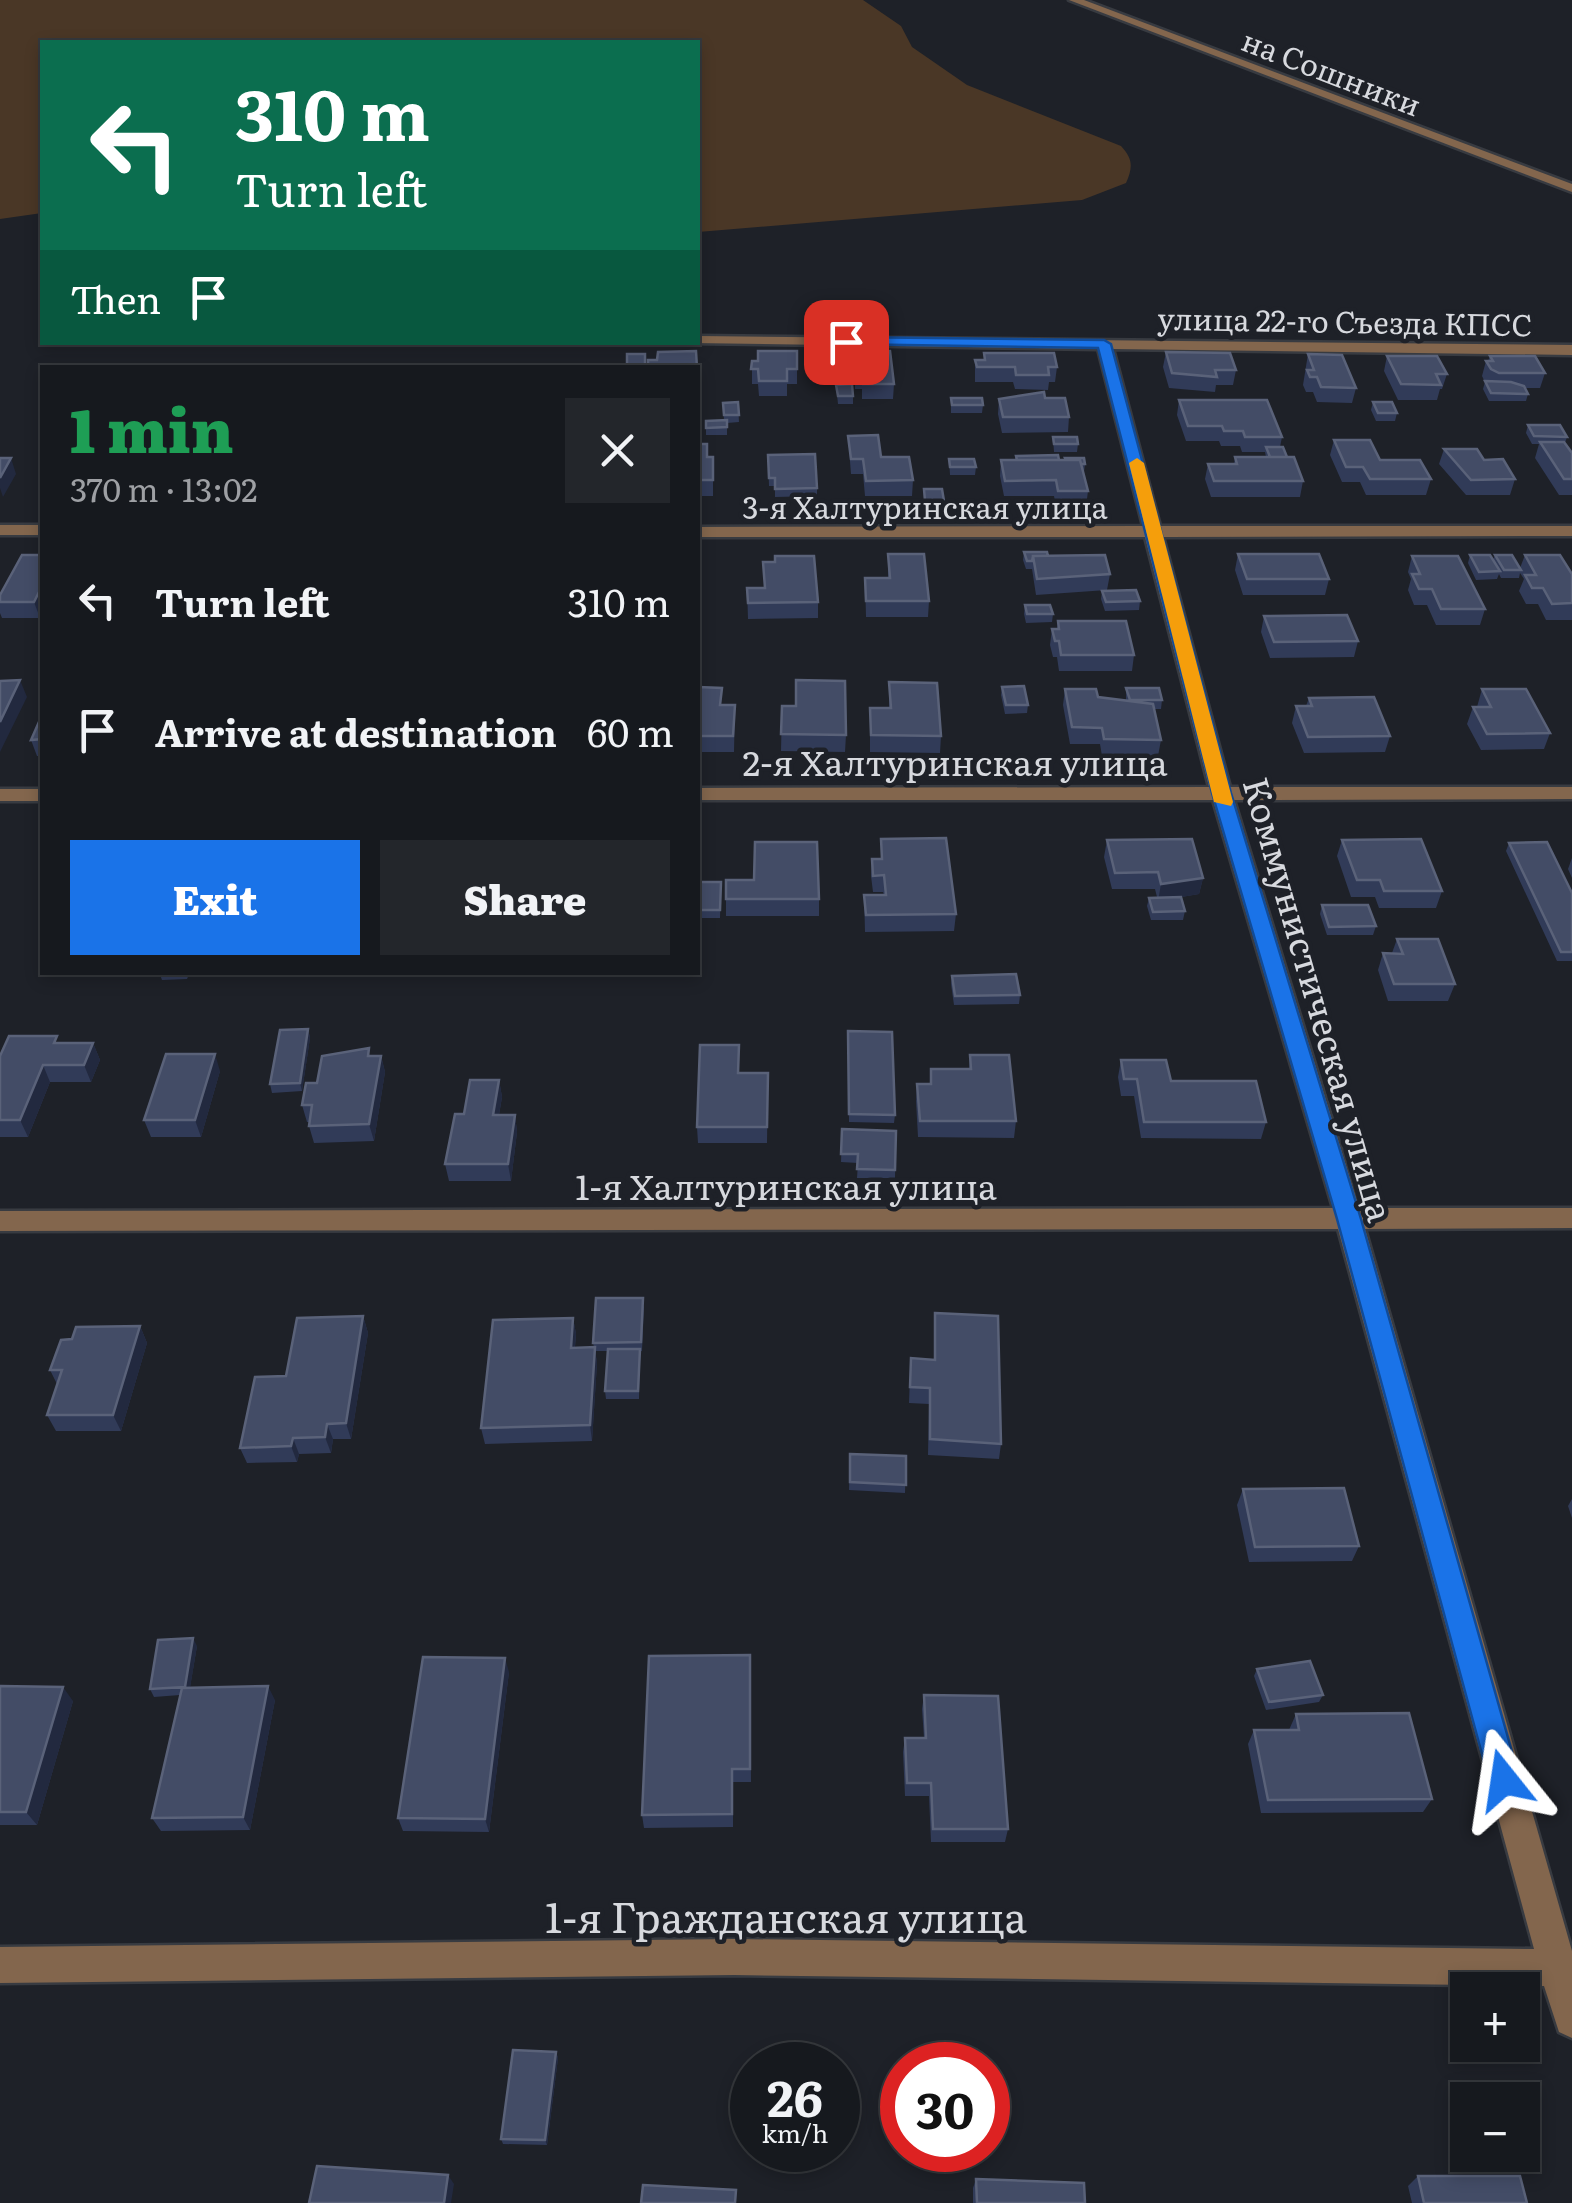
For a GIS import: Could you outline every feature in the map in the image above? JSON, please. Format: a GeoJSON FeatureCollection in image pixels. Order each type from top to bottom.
{"type":"FeatureCollection","features":[{"type":"Feature","properties":{"kind":"street","name":"на Сошники"},"geometry":{"type":"LineString","coordinates":[[1074,0],[1572,188]]}},
{"type":"Feature","properties":{"kind":"street","name":"улица 22-го Съезда КПСС"},"geometry":{"type":"LineString","coordinates":[[700,340],[1572,350]]}},
{"type":"Feature","properties":{"kind":"street","name":"Коммунистическая улица"},"geometry":{"type":"LineString","coordinates":[[1104,344],[1221,793],[1349,1219],[1564,1968],[1572,2020]]}},
{"type":"Feature","properties":{"kind":"street"},"geometry":{"type":"LineString","coordinates":[[0,530],[40,530]]}},
{"type":"Feature","properties":{"kind":"street","name":"3-я Халтуринская улица"},"geometry":{"type":"LineString","coordinates":[[700,532],[1572,531]]}},
{"type":"Feature","properties":{"kind":"street","name":"2-я Халтуринская улица"},"geometry":{"type":"LineString","coordinates":[[700,794],[1572,792]]}},
{"type":"Feature","properties":{"kind":"street"},"geometry":{"type":"LineString","coordinates":[[0,795],[40,795]]}},
{"type":"Feature","properties":{"kind":"street","name":"1-я Халтуринская улица"},"geometry":{"type":"LineString","coordinates":[[0,1221],[1572,1218]]}},
{"type":"Feature","properties":{"kind":"street","name":"1-я Гражданская улица"},"geometry":{"type":"LineString","coordinates":[[0,1965],[734,1957],[1564,1968]]}},
{"type":"Feature","properties":{"kind":"shaded area"},"geometry":{"type":"Polygon","coordinates":[[[0,0],[863,0],[901,26],[912,47],[967,85],[1121,146],[1131,168],[1126,183],[1082,200],[700,232],[700,40],[40,40],[40,213],[0,219],[0,0]]]}},
{"type":"Feature","properties":{"kind":"building"},"geometry":{"type":"Polygon","coordinates":[[[696,351],[697,365],[648,365],[648,360],[657,360],[658,352],[696,351]]]}},
{"type":"Feature","properties":{"kind":"building"},"geometry":{"type":"Polygon","coordinates":[[[758,351],[797,351],[797,369],[787,369],[787,381],[759,381],[758,369],[751,369],[752,361],[758,361],[758,351]]]}},
{"type":"Feature","properties":{"kind":"building"},"geometry":{"type":"Polygon","coordinates":[[[890,351],[894,384],[863,384],[862,374],[855,374],[855,368],[861,368],[860,352],[890,351]]]}},
{"type":"Feature","properties":{"kind":"building"},"geometry":{"type":"Polygon","coordinates":[[[1166,352],[1230,353],[1236,370],[1215,370],[1217,377],[1172,373],[1166,352]]]}},
{"type":"Feature","properties":{"kind":"building"},"geometry":{"type":"Polygon","coordinates":[[[984,353],[1054,353],[1057,367],[1048,367],[1049,375],[1016,375],[1015,367],[977,367],[975,360],[985,360],[984,353]]]}},
{"type":"Feature","properties":{"kind":"building"},"geometry":{"type":"Polygon","coordinates":[[[627,354],[645,354],[645,365],[627,365],[627,354]]]}},
{"type":"Feature","properties":{"kind":"building"},"geometry":{"type":"Polygon","coordinates":[[[1308,354],[1342,355],[1356,388],[1321,387],[1317,377],[1310,377],[1307,370],[1314,370],[1308,354]]]}},
{"type":"Feature","properties":{"kind":"building"},"geometry":{"type":"Polygon","coordinates":[[[1387,356],[1437,356],[1447,374],[1436,374],[1441,385],[1401,384],[1387,356]]]}},
{"type":"Feature","properties":{"kind":"building"},"geometry":{"type":"Polygon","coordinates":[[[1490,356],[1535,356],[1545,373],[1499,373],[1486,361],[1493,361],[1490,356]]]}},
{"type":"Feature","properties":{"kind":"building"},"geometry":{"type":"Polygon","coordinates":[[[1485,381],[1511,382],[1524,386],[1528,394],[1491,393],[1485,381]]]}},
{"type":"Feature","properties":{"kind":"building"},"geometry":{"type":"Polygon","coordinates":[[[852,384],[853,396],[838,396],[836,385],[852,384]]]}},
{"type":"Feature","properties":{"kind":"building"},"geometry":{"type":"Polygon","coordinates":[[[1044,392],[1045,398],[1065,398],[1069,417],[1003,417],[999,399],[1044,392]]]}},
{"type":"Feature","properties":{"kind":"building"},"geometry":{"type":"Polygon","coordinates":[[[951,398],[982,398],[983,405],[952,405],[951,398]]]}},
{"type":"Feature","properties":{"kind":"building"},"geometry":{"type":"Polygon","coordinates":[[[1179,400],[1267,400],[1282,437],[1245,437],[1243,431],[1224,431],[1222,426],[1188,426],[1179,400]]]}},
{"type":"Feature","properties":{"kind":"building"},"geometry":{"type":"Polygon","coordinates":[[[738,402],[739,415],[724,415],[723,403],[738,402]]]}},
{"type":"Feature","properties":{"kind":"building"},"geometry":{"type":"Polygon","coordinates":[[[1373,402],[1392,402],[1397,413],[1378,413],[1373,402]]]}},
{"type":"Feature","properties":{"kind":"building"},"geometry":{"type":"Polygon","coordinates":[[[727,420],[727,427],[706,428],[706,421],[727,420]]]}},
{"type":"Feature","properties":{"kind":"building"},"geometry":{"type":"Polygon","coordinates":[[[1528,425],[1560,425],[1567,437],[1534,436],[1528,425]]]}},
{"type":"Feature","properties":{"kind":"building"},"geometry":{"type":"Polygon","coordinates":[[[878,435],[881,457],[909,457],[913,480],[866,481],[863,459],[851,459],[848,436],[878,435]]]}},
{"type":"Feature","properties":{"kind":"building"},"geometry":{"type":"Polygon","coordinates":[[[1053,437],[1077,437],[1078,444],[1054,444],[1053,437]]]}},
{"type":"Feature","properties":{"kind":"building"},"geometry":{"type":"Polygon","coordinates":[[[1334,440],[1370,440],[1380,460],[1420,460],[1431,479],[1370,479],[1363,467],[1346,467],[1334,440]]]}},
{"type":"Feature","properties":{"kind":"building"},"geometry":{"type":"Polygon","coordinates":[[[1540,442],[1564,442],[1572,453],[1572,479],[1564,479],[1540,442]]]}},
{"type":"Feature","properties":{"kind":"building"},"geometry":{"type":"Polygon","coordinates":[[[700,444],[707,444],[707,457],[713,457],[713,480],[700,480],[700,444]]]}},
{"type":"Feature","properties":{"kind":"building"},"geometry":{"type":"Polygon","coordinates":[[[1266,447],[1283,447],[1287,457],[1270,457],[1266,447]]]}},
{"type":"Feature","properties":{"kind":"building"},"geometry":{"type":"Polygon","coordinates":[[[1444,449],[1477,449],[1484,460],[1503,459],[1515,479],[1471,480],[1444,449]]]}},
{"type":"Feature","properties":{"kind":"building"},"geometry":{"type":"Polygon","coordinates":[[[815,454],[817,488],[775,489],[775,478],[769,478],[768,455],[815,454]]]}},
{"type":"Feature","properties":{"kind":"building"},"geometry":{"type":"Polygon","coordinates":[[[1058,455],[1059,460],[1017,460],[1016,456],[1058,455]]]}},
{"type":"Feature","properties":{"kind":"building"},"geometry":{"type":"Polygon","coordinates":[[[1235,457],[1294,457],[1303,481],[1214,481],[1208,464],[1237,464],[1235,457]]]}},
{"type":"Feature","properties":{"kind":"building"},"geometry":{"type":"Polygon","coordinates":[[[0,458],[11,458],[0,478],[0,458]]]}},
{"type":"Feature","properties":{"kind":"building"},"geometry":{"type":"Polygon","coordinates":[[[949,459],[974,459],[976,467],[950,467],[949,459]]]}},
{"type":"Feature","properties":{"kind":"building"},"geometry":{"type":"Polygon","coordinates":[[[1001,460],[1080,460],[1088,491],[1058,491],[1056,480],[1005,481],[1001,460]]]}},
{"type":"Feature","properties":{"kind":"building"},"geometry":{"type":"Polygon","coordinates":[[[924,489],[942,489],[944,501],[925,501],[924,489]]]}},
{"type":"Feature","properties":{"kind":"building"},"geometry":{"type":"Polygon","coordinates":[[[1024,552],[1047,552],[1048,556],[1033,556],[1032,561],[1027,561],[1024,552]]]}},
{"type":"Feature","properties":{"kind":"building"},"geometry":{"type":"Polygon","coordinates":[[[888,554],[924,554],[929,601],[866,601],[865,578],[890,578],[888,554]]]}},
{"type":"Feature","properties":{"kind":"building"},"geometry":{"type":"Polygon","coordinates":[[[1238,554],[1319,554],[1329,579],[1247,579],[1238,554]]]}},
{"type":"Feature","properties":{"kind":"building"},"geometry":{"type":"Polygon","coordinates":[[[22,555],[40,555],[40,590],[34,602],[0,602],[22,555]]]}},
{"type":"Feature","properties":{"kind":"building"},"geometry":{"type":"Polygon","coordinates":[[[1105,555],[1110,574],[1037,579],[1033,556],[1105,555]]]}},
{"type":"Feature","properties":{"kind":"building"},"geometry":{"type":"Polygon","coordinates":[[[1470,555],[1490,555],[1500,571],[1479,572],[1470,555]]]}},
{"type":"Feature","properties":{"kind":"building"},"geometry":{"type":"Polygon","coordinates":[[[1495,555],[1512,555],[1521,570],[1504,570],[1495,555]]]}},
{"type":"Feature","properties":{"kind":"building"},"geometry":{"type":"Polygon","coordinates":[[[1525,555],[1560,555],[1572,574],[1572,603],[1552,604],[1543,588],[1532,588],[1525,575],[1536,575],[1525,555]]]}},
{"type":"Feature","properties":{"kind":"building"},"geometry":{"type":"Polygon","coordinates":[[[775,556],[814,556],[818,602],[748,603],[747,588],[765,588],[763,562],[775,562],[775,556]]]}},
{"type":"Feature","properties":{"kind":"building"},"geometry":{"type":"Polygon","coordinates":[[[1412,556],[1458,556],[1485,609],[1441,609],[1432,589],[1419,589],[1412,574],[1420,574],[1412,556]]]}},
{"type":"Feature","properties":{"kind":"building"},"geometry":{"type":"Polygon","coordinates":[[[1136,590],[1140,601],[1106,602],[1102,591],[1136,590]]]}},
{"type":"Feature","properties":{"kind":"building"},"geometry":{"type":"Polygon","coordinates":[[[1025,605],[1050,605],[1053,614],[1027,614],[1025,605]]]}},
{"type":"Feature","properties":{"kind":"building"},"geometry":{"type":"Polygon","coordinates":[[[1347,615],[1358,641],[1274,642],[1264,616],[1347,615]]]}},
{"type":"Feature","properties":{"kind":"building"},"geometry":{"type":"Polygon","coordinates":[[[1058,621],[1126,621],[1134,655],[1061,655],[1052,629],[1059,629],[1058,621]]]}},
{"type":"Feature","properties":{"kind":"building"},"geometry":{"type":"Polygon","coordinates":[[[20,680],[0,722],[0,681],[20,680]]]}},
{"type":"Feature","properties":{"kind":"building"},"geometry":{"type":"Polygon","coordinates":[[[796,680],[845,681],[846,735],[781,734],[782,706],[796,706],[796,680]]]}},
{"type":"Feature","properties":{"kind":"building"},"geometry":{"type":"Polygon","coordinates":[[[889,682],[937,683],[941,736],[871,735],[870,708],[891,708],[889,682]]]}},
{"type":"Feature","properties":{"kind":"building"},"geometry":{"type":"Polygon","coordinates":[[[1024,686],[1028,705],[1006,705],[1002,687],[1024,686]]]}},
{"type":"Feature","properties":{"kind":"building"},"geometry":{"type":"Polygon","coordinates":[[[700,687],[722,688],[720,705],[735,705],[733,736],[700,736],[700,687]]]}},
{"type":"Feature","properties":{"kind":"building"},"geometry":{"type":"Polygon","coordinates":[[[1126,688],[1159,688],[1162,700],[1130,700],[1126,688]]]}},
{"type":"Feature","properties":{"kind":"building"},"geometry":{"type":"Polygon","coordinates":[[[1065,689],[1096,689],[1098,697],[1153,704],[1161,740],[1104,739],[1102,728],[1072,727],[1065,689]]]}},
{"type":"Feature","properties":{"kind":"building"},"geometry":{"type":"Polygon","coordinates":[[[1482,689],[1526,689],[1550,733],[1487,734],[1473,707],[1491,707],[1482,689]]]}},
{"type":"Feature","properties":{"kind":"building"},"geometry":{"type":"Polygon","coordinates":[[[1374,697],[1390,736],[1308,737],[1296,706],[1312,706],[1309,698],[1374,697]]]}},
{"type":"Feature","properties":{"kind":"building"},"geometry":{"type":"Polygon","coordinates":[[[40,720],[40,739],[31,740],[40,720]]]}},
{"type":"Feature","properties":{"kind":"building"},"geometry":{"type":"Polygon","coordinates":[[[946,838],[956,914],[866,915],[864,895],[886,895],[884,875],[873,876],[872,859],[882,859],[881,839],[946,838]]]}},
{"type":"Feature","properties":{"kind":"building"},"geometry":{"type":"Polygon","coordinates":[[[1192,839],[1203,878],[1161,884],[1158,872],[1115,873],[1107,840],[1192,839]]]}},
{"type":"Feature","properties":{"kind":"building"},"geometry":{"type":"Polygon","coordinates":[[[1421,839],[1442,891],[1384,891],[1380,880],[1357,880],[1342,840],[1421,839]]]}},
{"type":"Feature","properties":{"kind":"building"},"geometry":{"type":"Polygon","coordinates":[[[755,842],[817,842],[819,899],[726,899],[726,880],[754,880],[755,842]]]}},
{"type":"Feature","properties":{"kind":"building"},"geometry":{"type":"Polygon","coordinates":[[[1547,842],[1572,893],[1572,952],[1561,952],[1509,843],[1547,842]]]}},
{"type":"Feature","properties":{"kind":"building"},"geometry":{"type":"Polygon","coordinates":[[[700,882],[721,882],[720,910],[700,910],[700,882]]]}},
{"type":"Feature","properties":{"kind":"building"},"geometry":{"type":"Polygon","coordinates":[[[1181,897],[1185,911],[1153,912],[1149,898],[1181,897]]]}},
{"type":"Feature","properties":{"kind":"building"},"geometry":{"type":"Polygon","coordinates":[[[1322,905],[1368,905],[1376,926],[1329,927],[1322,905]]]}},
{"type":"Feature","properties":{"kind":"building"},"geometry":{"type":"Polygon","coordinates":[[[1397,939],[1438,939],[1455,984],[1394,984],[1383,953],[1403,954],[1397,939]]]}},
{"type":"Feature","properties":{"kind":"building"},"geometry":{"type":"Polygon","coordinates":[[[1016,974],[1020,995],[955,996],[952,976],[1016,974]]]}},
{"type":"Feature","properties":{"kind":"building"},"geometry":{"type":"Polygon","coordinates":[[[308,1029],[300,1083],[270,1084],[280,1030],[308,1029]]]}},
{"type":"Feature","properties":{"kind":"building"},"geometry":{"type":"Polygon","coordinates":[[[848,1031],[892,1032],[895,1115],[849,1114],[848,1031]]]}},
{"type":"Feature","properties":{"kind":"building"},"geometry":{"type":"Polygon","coordinates":[[[9,1036],[57,1036],[54,1043],[93,1043],[84,1065],[43,1065],[20,1120],[0,1120],[0,1056],[9,1036]]]}},
{"type":"Feature","properties":{"kind":"building"},"geometry":{"type":"Polygon","coordinates":[[[700,1045],[739,1045],[738,1073],[768,1073],[767,1127],[697,1127],[700,1045]]]}},
{"type":"Feature","properties":{"kind":"building"},"geometry":{"type":"Polygon","coordinates":[[[369,1048],[368,1056],[381,1056],[369,1124],[309,1126],[312,1105],[302,1105],[306,1083],[317,1083],[322,1056],[369,1048]]]}},
{"type":"Feature","properties":{"kind":"building"},"geometry":{"type":"Polygon","coordinates":[[[166,1054],[215,1054],[195,1120],[144,1120],[166,1054]]]}},
{"type":"Feature","properties":{"kind":"building"},"geometry":{"type":"Polygon","coordinates":[[[970,1055],[1009,1055],[1016,1121],[920,1121],[917,1084],[931,1084],[931,1069],[971,1069],[970,1055]]]}},
{"type":"Feature","properties":{"kind":"building"},"geometry":{"type":"Polygon","coordinates":[[[1121,1060],[1166,1060],[1171,1081],[1256,1081],[1266,1122],[1144,1122],[1137,1079],[1124,1079],[1121,1060]]]}},
{"type":"Feature","properties":{"kind":"building"},"geometry":{"type":"Polygon","coordinates":[[[470,1080],[499,1080],[493,1115],[515,1115],[508,1164],[445,1164],[455,1114],[464,1114],[470,1080]]]}},
{"type":"Feature","properties":{"kind":"building"},"geometry":{"type":"Polygon","coordinates":[[[842,1129],[896,1131],[895,1170],[857,1169],[858,1154],[841,1154],[842,1129]]]}},
{"type":"Feature","properties":{"kind":"building"},"geometry":{"type":"Polygon","coordinates":[[[596,1298],[643,1298],[641,1342],[593,1343],[596,1298]]]}},
{"type":"Feature","properties":{"kind":"building"},"geometry":{"type":"Polygon","coordinates":[[[935,1313],[998,1316],[1001,1444],[930,1439],[930,1388],[910,1387],[911,1358],[935,1360],[935,1313]]]}},
{"type":"Feature","properties":{"kind":"building"},"geometry":{"type":"Polygon","coordinates":[[[363,1316],[346,1423],[327,1424],[325,1437],[293,1438],[291,1446],[240,1448],[255,1377],[286,1376],[297,1318],[363,1316]]]}},
{"type":"Feature","properties":{"kind":"building"},"geometry":{"type":"Polygon","coordinates":[[[573,1318],[571,1348],[595,1347],[590,1425],[481,1428],[493,1320],[573,1318]]]}},
{"type":"Feature","properties":{"kind":"building"},"geometry":{"type":"Polygon","coordinates":[[[140,1326],[113,1415],[47,1415],[62,1370],[50,1370],[61,1340],[72,1339],[76,1327],[140,1326]]]}},
{"type":"Feature","properties":{"kind":"building"},"geometry":{"type":"Polygon","coordinates":[[[608,1349],[640,1349],[638,1391],[605,1391],[608,1349]]]}},
{"type":"Feature","properties":{"kind":"building"},"geometry":{"type":"Polygon","coordinates":[[[850,1454],[906,1456],[906,1485],[850,1482],[850,1454]]]}},
{"type":"Feature","properties":{"kind":"building"},"geometry":{"type":"Polygon","coordinates":[[[1344,1488],[1359,1546],[1255,1547],[1243,1489],[1344,1488]]]}},
{"type":"Feature","properties":{"kind":"building"},"geometry":{"type":"Polygon","coordinates":[[[193,1638],[185,1687],[150,1689],[158,1640],[193,1638]]]}},
{"type":"Feature","properties":{"kind":"building"},"geometry":{"type":"Polygon","coordinates":[[[750,1655],[750,1769],[732,1769],[732,1814],[642,1815],[649,1656],[750,1655]]]}},
{"type":"Feature","properties":{"kind":"building"},"geometry":{"type":"Polygon","coordinates":[[[423,1657],[505,1658],[485,1819],[398,1818],[423,1657]]]}},
{"type":"Feature","properties":{"kind":"building"},"geometry":{"type":"Polygon","coordinates":[[[1310,1661],[1323,1695],[1269,1702],[1257,1669],[1310,1661]]]}},
{"type":"Feature","properties":{"kind":"building"},"geometry":{"type":"Polygon","coordinates":[[[0,1686],[63,1687],[26,1812],[0,1812],[0,1686]]]}},
{"type":"Feature","properties":{"kind":"building"},"geometry":{"type":"Polygon","coordinates":[[[268,1686],[243,1817],[152,1818],[182,1688],[268,1686]]]}},
{"type":"Feature","properties":{"kind":"building"},"geometry":{"type":"Polygon","coordinates":[[[924,1695],[998,1696],[1008,1829],[933,1829],[931,1783],[907,1783],[905,1738],[926,1738],[924,1695]]]}},
{"type":"Feature","properties":{"kind":"building"},"geometry":{"type":"Polygon","coordinates":[[[1409,1713],[1432,1799],[1268,1800],[1254,1730],[1299,1730],[1296,1714],[1409,1713]]]}},
{"type":"Feature","properties":{"kind":"building"},"geometry":{"type":"Polygon","coordinates":[[[513,2050],[556,2052],[545,2140],[501,2139],[513,2050]]]}},
{"type":"Feature","properties":{"kind":"building"},"geometry":{"type":"Polygon","coordinates":[[[317,2166],[448,2175],[444,2203],[309,2203],[317,2166]]]}},
{"type":"Feature","properties":{"kind":"building"},"geometry":{"type":"Polygon","coordinates":[[[1418,2176],[1520,2176],[1527,2203],[1424,2203],[1418,2176]]]}},
{"type":"Feature","properties":{"kind":"building"},"geometry":{"type":"Polygon","coordinates":[[[976,2179],[1084,2183],[1085,2203],[977,2203],[976,2179]]]}},
{"type":"Feature","properties":{"kind":"building"},"geometry":{"type":"Polygon","coordinates":[[[643,2185],[736,2190],[735,2203],[641,2203],[643,2185]]]}},
{"type":"Feature","properties":{"kind":"slow traffic"},"geometry":{"type":"LineString","coordinates":[[1137,463],[1224,802]]}},
{"type":"Feature","properties":{"kind":"route"},"geometry":{"type":"LineString","coordinates":[[846,342],[1104,344],[1221,793],[1349,1219],[1504,1780]]}}]}
